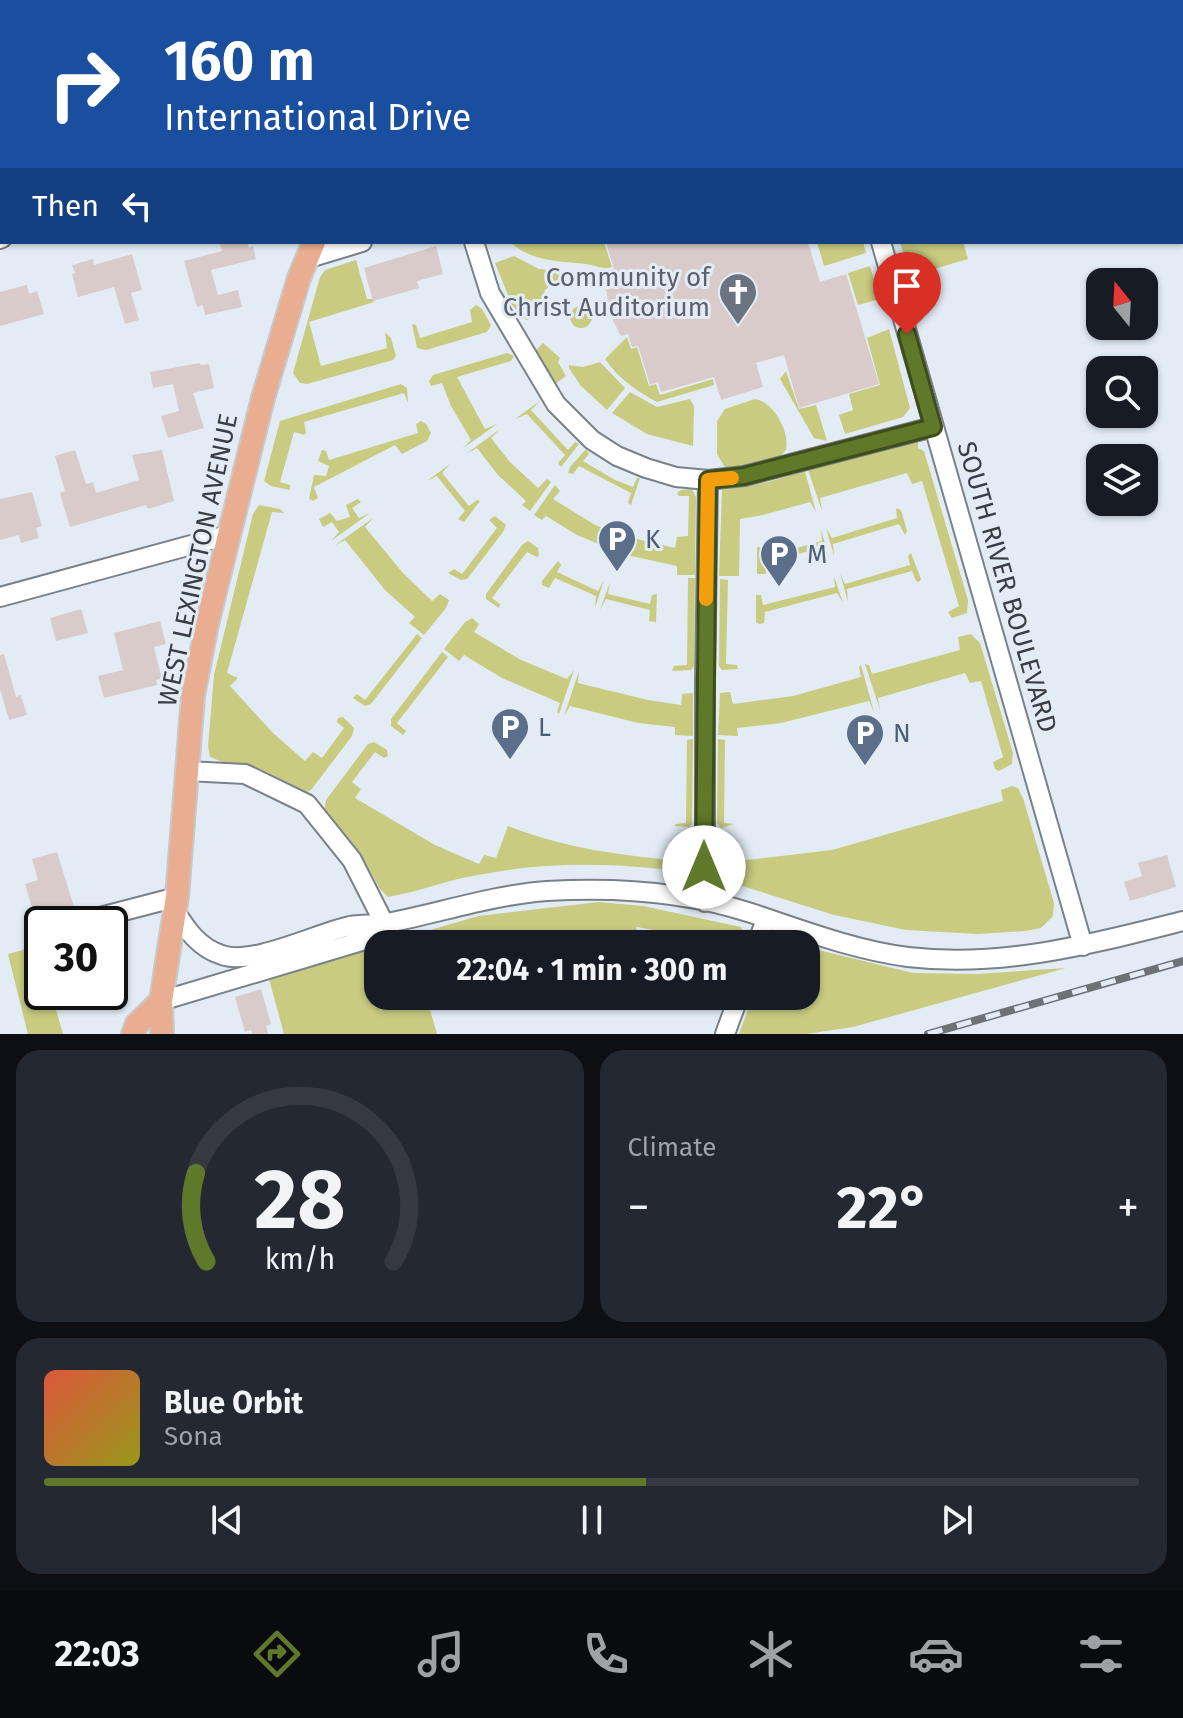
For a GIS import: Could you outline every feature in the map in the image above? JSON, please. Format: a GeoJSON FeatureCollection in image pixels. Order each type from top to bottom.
{"type":"FeatureCollection","features":[{"type":"Feature","properties":{"kind":"main road","name":"WEST LEXINGTON AVENUE"},"geometry":{"type":"LineString","coordinates":[[162,1034],[161,1001],[176,904],[193,696],[228,535],[263,398],[310,251]]}},
{"type":"Feature","properties":{"kind":"main road"},"geometry":{"type":"LineString","coordinates":[[133,1034],[137,1024],[161,1001]]}},
{"type":"Feature","properties":{"kind":"street"},"geometry":{"type":"LineString","coordinates":[[310,251],[350,244]]}},
{"type":"Feature","properties":{"kind":"street"},"geometry":{"type":"LineString","coordinates":[[475,244],[490,293],[543,386],[571,422],[592,440],[631,462],[676,477],[708,480],[744,476],[933,427]]}},
{"type":"Feature","properties":{"kind":"street","name":"SOUTH RIVER BOULEVARD"},"geometry":{"type":"LineString","coordinates":[[882,244],[1083,946]]}},
{"type":"Feature","properties":{"kind":"street"},"geometry":{"type":"LineString","coordinates":[[705,902],[708,480]]}},
{"type":"Feature","properties":{"kind":"street"},"geometry":{"type":"LineString","coordinates":[[0,597],[228,535]]}},
{"type":"Feature","properties":{"kind":"street"},"geometry":{"type":"LineString","coordinates":[[187,771],[245,774],[307,804],[352,860],[384,923]]}},
{"type":"Feature","properties":{"kind":"street"},"geometry":{"type":"LineString","coordinates":[[161,1001],[189,981],[232,968],[242,959],[351,926],[384,923],[483,900],[539,892],[579,889],[637,891],[705,902],[751,913],[840,943],[908,957],[1001,960],[1083,946],[1183,921]]}},
{"type":"Feature","properties":{"kind":"street"},"geometry":{"type":"LineString","coordinates":[[128,913],[176,904],[190,934],[204,946],[222,956],[242,959]]}},
{"type":"Feature","properties":{"kind":"street"},"geometry":{"type":"LineString","coordinates":[[762,930],[766,919]]}},
{"type":"Feature","properties":{"kind":"street"},"geometry":{"type":"LineString","coordinates":[[161,1001],[362,941],[384,923]]}},
{"type":"Feature","properties":{"kind":"street"},"geometry":{"type":"LineString","coordinates":[[725,1034],[734,1010]]}},
{"type":"Feature","properties":{"kind":"green space"},"geometry":{"type":"Polygon","coordinates":[[[512,244],[605,244],[612,267],[546,259],[512,244]]]}},
{"type":"Feature","properties":{"kind":"green space"},"geometry":{"type":"Polygon","coordinates":[[[818,244],[864,244],[866,253],[824,266],[818,244]]]}},
{"type":"Feature","properties":{"kind":"green space"},"geometry":{"type":"Polygon","coordinates":[[[901,244],[964,244],[968,259],[910,276],[901,244]]]}},
{"type":"Feature","properties":{"kind":"green space"},"geometry":{"type":"Polygon","coordinates":[[[514,256],[539,269],[561,271],[563,276],[545,290],[536,317],[526,320],[512,305],[495,263],[514,256]]]}},
{"type":"Feature","properties":{"kind":"green space"},"geometry":{"type":"Polygon","coordinates":[[[356,260],[367,299],[374,302],[309,322],[321,366],[387,348],[385,332],[391,338],[396,356],[393,360],[307,384],[300,383],[293,373],[320,277],[325,270],[356,260]]]}},
{"type":"Feature","properties":{"kind":"green space"},"geometry":{"type":"Polygon","coordinates":[[[870,266],[880,299],[858,305],[848,273],[870,266]]]}},
{"type":"Feature","properties":{"kind":"green space"},"geometry":{"type":"Polygon","coordinates":[[[476,305],[491,325],[487,332],[426,350],[417,348],[412,324],[416,325],[420,338],[472,322],[470,310],[476,305]]]}},
{"type":"Feature","properties":{"kind":"green space"},"geometry":{"type":"Polygon","coordinates":[[[577,306],[585,306],[592,317],[585,328],[577,328],[570,321],[570,313],[577,306]]]}},
{"type":"Feature","properties":{"kind":"green space"},"geometry":{"type":"Polygon","coordinates":[[[889,329],[910,408],[903,417],[845,434],[839,415],[853,410],[849,394],[880,385],[867,338],[889,329]]]}},
{"type":"Feature","properties":{"kind":"green space"},"geometry":{"type":"Polygon","coordinates":[[[627,337],[631,349],[637,347],[649,386],[656,384],[660,395],[713,379],[714,385],[657,402],[649,398],[622,378],[605,359],[627,337]]]}},
{"type":"Feature","properties":{"kind":"green space"},"geometry":{"type":"Polygon","coordinates":[[[543,343],[560,358],[558,362],[566,376],[551,387],[532,354],[543,343]]]}},
{"type":"Feature","properties":{"kind":"green space"},"geometry":{"type":"Polygon","coordinates":[[[507,353],[514,356],[511,361],[457,377],[485,429],[497,424],[462,449],[471,440],[451,406],[442,383],[431,386],[429,381],[433,375],[507,353]]]}},
{"type":"Feature","properties":{"kind":"green space"},"geometry":{"type":"Polygon","coordinates":[[[600,362],[625,388],[607,410],[581,386],[569,368],[569,365],[583,367],[600,362]]]}},
{"type":"Feature","properties":{"kind":"green space"},"geometry":{"type":"Polygon","coordinates":[[[786,371],[799,409],[816,405],[827,441],[814,438],[780,379],[786,371]]]}},
{"type":"Feature","properties":{"kind":"green space"},"geometry":{"type":"Polygon","coordinates":[[[401,384],[407,388],[408,403],[404,393],[304,422],[306,433],[294,432],[280,482],[290,485],[290,490],[271,486],[264,481],[280,421],[401,384]]]}},
{"type":"Feature","properties":{"kind":"green space"},"geometry":{"type":"Polygon","coordinates":[[[630,392],[657,407],[690,399],[694,406],[693,446],[647,434],[612,413],[630,392]]]}},
{"type":"Feature","properties":{"kind":"green space"},"geometry":{"type":"Polygon","coordinates":[[[755,399],[768,406],[779,419],[786,435],[786,450],[776,460],[729,468],[724,466],[717,454],[717,421],[725,409],[755,399]]]}},
{"type":"Feature","properties":{"kind":"green space"},"geometry":{"type":"Polygon","coordinates":[[[540,401],[531,410],[568,450],[575,442],[579,444],[561,467],[558,463],[565,455],[527,414],[515,419],[540,401]]]}},
{"type":"Feature","properties":{"kind":"green space"},"geometry":{"type":"Polygon","coordinates":[[[421,421],[431,433],[427,441],[402,454],[395,445],[314,487],[318,498],[313,501],[309,499],[314,475],[326,476],[329,466],[318,461],[322,450],[326,451],[329,460],[418,433],[416,424],[421,421]]]}},
{"type":"Feature","properties":{"kind":"green space"},"geometry":{"type":"Polygon","coordinates":[[[500,429],[491,438],[510,462],[538,488],[547,479],[551,482],[530,511],[522,505],[526,501],[498,475],[477,448],[466,454],[500,429]]]}},
{"type":"Feature","properties":{"kind":"green space"},"geometry":{"type":"Polygon","coordinates":[[[910,441],[918,442],[918,448],[924,451],[968,600],[967,613],[952,618],[948,612],[959,606],[922,481],[912,484],[907,473],[820,498],[822,511],[808,470],[910,441]]]}},
{"type":"Feature","properties":{"kind":"green space"},"geometry":{"type":"Polygon","coordinates":[[[586,449],[589,454],[583,461],[615,480],[633,487],[640,478],[631,505],[628,503],[631,493],[579,466],[573,474],[568,473],[586,449]]]}},
{"type":"Feature","properties":{"kind":"green space"},"geometry":{"type":"Polygon","coordinates":[[[450,464],[442,473],[469,506],[480,501],[464,522],[458,519],[465,511],[437,476],[427,481],[450,464]]]}},
{"type":"Feature","properties":{"kind":"green space"},"geometry":{"type":"Polygon","coordinates":[[[805,471],[816,512],[810,502],[740,519],[739,576],[719,576],[722,490],[768,482],[805,471]]]}},
{"type":"Feature","properties":{"kind":"green space"},"geometry":{"type":"Polygon","coordinates":[[[555,485],[560,491],[553,499],[595,525],[617,533],[621,523],[625,523],[611,563],[613,550],[577,535],[546,516],[542,520],[534,515],[555,485]]]}},
{"type":"Feature","properties":{"kind":"green space"},"geometry":{"type":"Polygon","coordinates":[[[692,489],[696,497],[695,575],[677,575],[677,566],[622,554],[616,565],[627,523],[632,526],[628,537],[675,548],[677,537],[688,536],[689,496],[679,496],[677,493],[692,489]]]}},
{"type":"Feature","properties":{"kind":"green space"},"geometry":{"type":"Polygon","coordinates":[[[358,499],[361,502],[352,508],[359,518],[370,513],[331,541],[339,532],[332,522],[323,527],[319,519],[330,513],[337,521],[350,517],[346,505],[358,499]]]}},
{"type":"Feature","properties":{"kind":"green space"},"geometry":{"type":"Polygon","coordinates":[[[259,505],[280,509],[284,513],[272,512],[227,673],[238,678],[230,686],[273,733],[305,761],[313,752],[322,758],[344,728],[337,722],[338,718],[343,717],[354,728],[352,736],[311,790],[302,794],[210,757],[208,746],[214,675],[253,514],[259,505]]]}},
{"type":"Feature","properties":{"kind":"green space"},"geometry":{"type":"Polygon","coordinates":[[[896,508],[901,510],[907,531],[905,535],[899,524],[833,544],[834,556],[826,528],[832,538],[897,518],[896,508]]]}},
{"type":"Feature","properties":{"kind":"green space"},"geometry":{"type":"Polygon","coordinates":[[[495,516],[506,525],[503,532],[467,579],[461,580],[448,573],[454,569],[462,574],[497,528],[489,520],[495,516]]]}},
{"type":"Feature","properties":{"kind":"green space"},"geometry":{"type":"Polygon","coordinates":[[[373,518],[365,527],[403,573],[432,601],[440,594],[449,600],[424,635],[409,623],[415,617],[385,590],[345,540],[334,546],[373,518]]]}},
{"type":"Feature","properties":{"kind":"green space"},"geometry":{"type":"Polygon","coordinates":[[[821,529],[829,558],[824,547],[765,563],[766,574],[757,574],[757,547],[762,547],[764,557],[822,541],[821,529]]]}},
{"type":"Feature","properties":{"kind":"green space"},"geometry":{"type":"Polygon","coordinates":[[[528,541],[538,548],[539,555],[537,557],[527,552],[492,598],[500,604],[499,608],[486,599],[486,594],[528,541]]]}},
{"type":"Feature","properties":{"kind":"green space"},"geometry":{"type":"Polygon","coordinates":[[[911,553],[921,579],[919,582],[912,571],[847,589],[848,602],[840,573],[845,584],[910,565],[908,556],[911,553]]]}},
{"type":"Feature","properties":{"kind":"green space"},"geometry":{"type":"Polygon","coordinates":[[[558,561],[561,565],[557,572],[598,591],[604,580],[595,608],[596,596],[555,578],[549,588],[542,585],[558,561]]]}},
{"type":"Feature","properties":{"kind":"green space"},"geometry":{"type":"Polygon","coordinates":[[[834,576],[843,603],[837,593],[765,612],[764,623],[756,622],[756,595],[761,595],[763,605],[835,587],[834,576]]]}},
{"type":"Feature","properties":{"kind":"green space"},"geometry":{"type":"Polygon","coordinates":[[[688,578],[695,578],[694,666],[691,670],[672,671],[674,666],[687,665],[688,578]]]}},
{"type":"Feature","properties":{"kind":"green space"},"geometry":{"type":"Polygon","coordinates":[[[720,579],[728,580],[726,664],[737,665],[738,669],[722,670],[719,666],[720,579]]]}},
{"type":"Feature","properties":{"kind":"green space"},"geometry":{"type":"Polygon","coordinates":[[[610,582],[608,594],[650,604],[652,595],[657,594],[656,622],[649,621],[650,610],[606,599],[600,610],[610,582]]]}},
{"type":"Feature","properties":{"kind":"green space"},"geometry":{"type":"Polygon","coordinates":[[[472,618],[479,624],[474,632],[521,660],[567,679],[574,670],[559,714],[560,703],[502,678],[464,655],[459,661],[444,649],[465,622],[472,618]]]}},
{"type":"Feature","properties":{"kind":"green space"},"geometry":{"type":"Polygon","coordinates":[[[417,634],[422,638],[371,704],[365,706],[353,698],[357,694],[365,700],[417,634]]]}},
{"type":"Feature","properties":{"kind":"green space"},"geometry":{"type":"Polygon","coordinates":[[[971,634],[980,643],[1013,753],[1012,764],[999,771],[993,762],[1003,757],[981,681],[970,683],[965,673],[878,698],[880,710],[865,664],[869,665],[872,674],[960,650],[958,637],[971,634]]]}},
{"type":"Feature","properties":{"kind":"green space"},"geometry":{"type":"Polygon","coordinates":[[[442,652],[448,657],[397,723],[406,731],[403,735],[391,726],[391,719],[442,652]]]}},
{"type":"Feature","properties":{"kind":"green space"},"geometry":{"type":"Polygon","coordinates":[[[861,665],[874,712],[869,701],[781,723],[737,728],[738,736],[718,735],[720,693],[730,692],[733,704],[793,696],[861,677],[861,665]]]}},
{"type":"Feature","properties":{"kind":"green space"},"geometry":{"type":"Polygon","coordinates":[[[579,671],[578,683],[648,700],[681,705],[682,694],[693,693],[693,736],[675,735],[675,727],[638,723],[570,706],[564,716],[579,671]]]}},
{"type":"Feature","properties":{"kind":"green space"},"geometry":{"type":"Polygon","coordinates":[[[693,739],[692,824],[689,827],[674,826],[686,823],[687,740],[693,739]]]}},
{"type":"Feature","properties":{"kind":"green space"},"geometry":{"type":"Polygon","coordinates":[[[718,739],[725,740],[724,823],[734,824],[721,828],[717,823],[718,739]]]}},
{"type":"Feature","properties":{"kind":"green space"},"geometry":{"type":"Polygon","coordinates":[[[374,742],[387,750],[388,756],[384,758],[375,752],[352,782],[361,789],[355,798],[435,845],[479,864],[484,855],[496,858],[508,826],[550,840],[616,854],[683,861],[684,852],[694,854],[695,862],[687,872],[608,865],[530,867],[466,877],[388,897],[380,889],[361,855],[324,812],[326,800],[368,744],[374,742]]]}},
{"type":"Feature","properties":{"kind":"green space"},"geometry":{"type":"Polygon","coordinates":[[[1012,786],[1018,788],[1023,798],[1054,903],[1053,916],[1041,928],[977,934],[906,930],[834,915],[717,878],[714,857],[719,851],[728,850],[730,862],[832,850],[1003,801],[1001,790],[1012,786]]]}},
{"type":"Feature","properties":{"kind":"green space"},"geometry":{"type":"Polygon","coordinates":[[[599,902],[643,906],[741,927],[742,930],[653,930],[637,927],[636,930],[430,930],[478,916],[599,902]]]}},
{"type":"Feature","properties":{"kind":"green space"},"geometry":{"type":"Polygon","coordinates":[[[24,950],[24,1010],[56,1010],[63,1034],[28,1034],[8,954],[24,950]]]}},
{"type":"Feature","properties":{"kind":"green space"},"geometry":{"type":"Polygon","coordinates":[[[364,950],[364,1010],[430,1010],[437,1034],[284,1034],[269,979],[364,950]]]}},
{"type":"Feature","properties":{"kind":"green space"},"geometry":{"type":"Polygon","coordinates":[[[820,950],[913,973],[976,974],[1066,968],[853,1027],[806,1034],[739,1034],[748,1010],[820,1010],[820,950]]]}},
{"type":"Feature","properties":{"kind":"building"},"geometry":{"type":"Polygon","coordinates":[[[220,244],[248,244],[249,248],[253,246],[256,259],[211,270],[218,295],[238,290],[242,307],[205,315],[203,305],[197,307],[184,261],[222,251],[220,244]]]}},
{"type":"Feature","properties":{"kind":"building","name":"Community of Christ Auditorium"},"geometry":{"type":"Polygon","coordinates":[[[607,244],[809,244],[820,282],[846,274],[879,384],[799,408],[784,355],[756,363],[763,387],[721,400],[714,377],[661,392],[658,382],[650,385],[638,346],[632,347],[628,334],[621,336],[609,313],[606,287],[612,285],[608,271],[614,269],[607,244]]]}},
{"type":"Feature","properties":{"kind":"building"},"geometry":{"type":"Polygon","coordinates":[[[436,246],[443,274],[417,281],[419,288],[373,301],[364,268],[436,246]]]}},
{"type":"Feature","properties":{"kind":"building"},"geometry":{"type":"Polygon","coordinates":[[[132,254],[142,290],[131,293],[139,320],[125,324],[114,287],[78,297],[72,265],[93,259],[94,265],[132,254]]]}},
{"type":"Feature","properties":{"kind":"building"},"geometry":{"type":"Polygon","coordinates":[[[27,285],[29,294],[37,291],[44,314],[0,326],[0,292],[27,285]]]}},
{"type":"Feature","properties":{"kind":"building"},"geometry":{"type":"Polygon","coordinates":[[[209,364],[214,388],[193,393],[204,428],[168,438],[161,416],[179,411],[173,384],[153,388],[150,372],[209,364]]]}},
{"type":"Feature","properties":{"kind":"building"},"geometry":{"type":"Polygon","coordinates":[[[75,450],[86,484],[93,482],[96,493],[139,480],[132,455],[162,450],[174,501],[148,509],[146,505],[70,527],[60,493],[65,491],[55,456],[75,450]]]}},
{"type":"Feature","properties":{"kind":"building"},"geometry":{"type":"Polygon","coordinates":[[[32,492],[42,526],[36,528],[39,538],[21,543],[19,535],[0,540],[0,499],[32,492]]]}},
{"type":"Feature","properties":{"kind":"building"},"geometry":{"type":"Polygon","coordinates":[[[81,609],[88,633],[56,641],[50,618],[81,609]]]}},
{"type":"Feature","properties":{"kind":"building"},"geometry":{"type":"Polygon","coordinates":[[[160,621],[166,644],[154,647],[162,679],[156,680],[157,685],[104,698],[98,676],[123,670],[114,633],[160,621]]]}},
{"type":"Feature","properties":{"kind":"building"},"geometry":{"type":"Polygon","coordinates":[[[4,654],[16,697],[21,695],[27,715],[9,720],[0,689],[0,655],[4,654]]]}},
{"type":"Feature","properties":{"kind":"building"},"geometry":{"type":"Polygon","coordinates":[[[57,852],[74,906],[31,906],[25,884],[38,880],[32,859],[57,852]]]}},
{"type":"Feature","properties":{"kind":"building"},"geometry":{"type":"Polygon","coordinates":[[[1167,855],[1176,887],[1130,901],[1124,882],[1142,876],[1138,863],[1167,855]]]}},
{"type":"Feature","properties":{"kind":"building"},"geometry":{"type":"Polygon","coordinates":[[[261,989],[271,1024],[266,1026],[268,1034],[252,1034],[251,1030],[245,1032],[235,997],[261,989]]]}},
{"type":"Feature","properties":{"kind":"railway"},"geometry":{"type":"LineString","coordinates":[[928,1034],[1183,961]]}},
{"type":"Feature","properties":{"kind":"slow traffic"},"geometry":{"type":"LineString","coordinates":[[706,599],[708,480],[732,478]]}},
{"type":"Feature","properties":{"kind":"place","name":"Community of Christ Auditorium"},"geometry":{"type":"Point","coordinates":[738,326]}},
{"type":"Feature","properties":{"kind":"place","name":"K"},"geometry":{"type":"Point","coordinates":[617,573]}},
{"type":"Feature","properties":{"kind":"place","name":"M"},"geometry":{"type":"Point","coordinates":[779,588]}},
{"type":"Feature","properties":{"kind":"place","name":"L"},"geometry":{"type":"Point","coordinates":[510,761]}},
{"type":"Feature","properties":{"kind":"place","name":"N"},"geometry":{"type":"Point","coordinates":[865,767]}},
{"type":"Feature","properties":{"kind":"route"},"geometry":{"type":"LineString","coordinates":[[704,867],[708,480],[744,476],[933,427],[907,334]]}}]}
